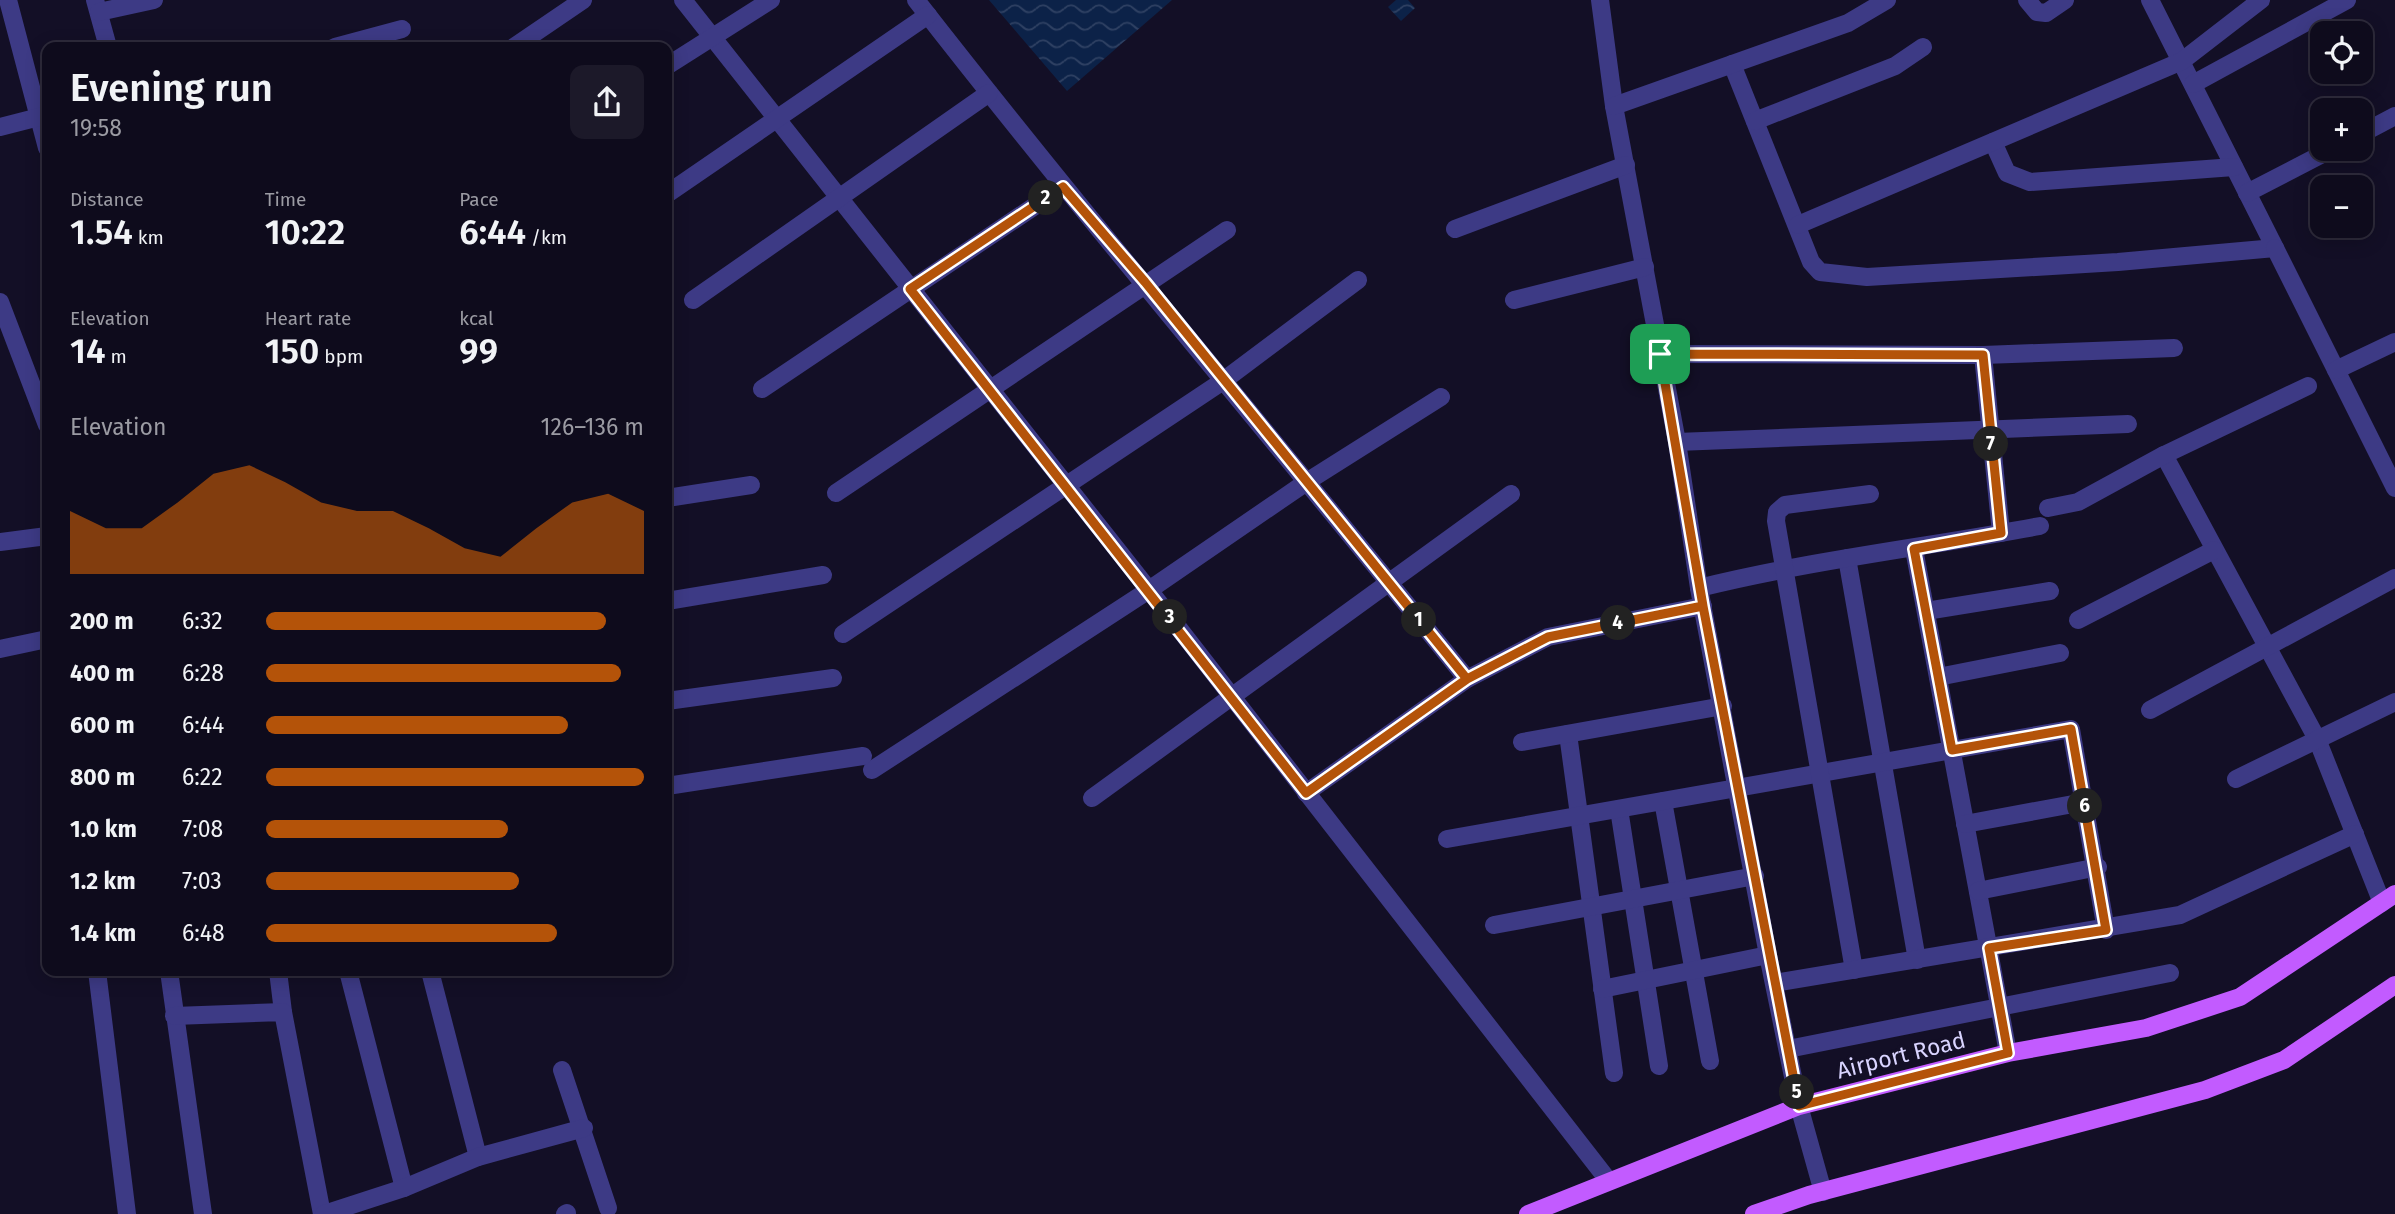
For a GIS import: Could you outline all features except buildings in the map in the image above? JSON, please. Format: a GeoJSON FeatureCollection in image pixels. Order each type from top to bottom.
{"type":"FeatureCollection","features":[{"type":"Feature","properties":{"kind":"main road","name":"Airport Road"},"geometry":{"type":"LineString","coordinates":[[1528,1214],[1799,1106],[2008,1053],[2146,1028],[2240,997],[2388,899]]}},
{"type":"Feature","properties":{"kind":"main road"},"geometry":{"type":"LineString","coordinates":[[1754,1214],[1823,1192],[2205,1090],[2284,1060],[2395,985]]}},
{"type":"Feature","properties":{"kind":"street"},"geometry":{"type":"LineString","coordinates":[[8,0],[42,110]]}},
{"type":"Feature","properties":{"kind":"street"},"geometry":{"type":"LineString","coordinates":[[107,42],[97,6],[155,0]]}},
{"type":"Feature","properties":{"kind":"street"},"geometry":{"type":"LineString","coordinates":[[521,42],[583,0]]}},
{"type":"Feature","properties":{"kind":"street"},"geometry":{"type":"LineString","coordinates":[[683,0],[711,39],[1149,590],[1230,698],[1608,1180]]}},
{"type":"Feature","properties":{"kind":"street"},"geometry":{"type":"LineString","coordinates":[[672,63],[771,0]]}},
{"type":"Feature","properties":{"kind":"street"},"geometry":{"type":"LineString","coordinates":[[916,0],[1063,187],[1145,282],[1467,679]]}},
{"type":"Feature","properties":{"kind":"street"},"geometry":{"type":"LineString","coordinates":[[1600,0],[1614,106],[1677,443],[1699,588],[1768,955],[1799,1106],[1823,1192]]}},
{"type":"Feature","properties":{"kind":"street"},"geometry":{"type":"LineString","coordinates":[[1614,106],[1848,23],[1887,0]]}},
{"type":"Feature","properties":{"kind":"street"},"geometry":{"type":"LineString","coordinates":[[2026,0],[2037,12],[2046,13],[2066,0]]}},
{"type":"Feature","properties":{"kind":"street"},"geometry":{"type":"LineString","coordinates":[[2151,0],[2395,488]]}},
{"type":"Feature","properties":{"kind":"street"},"geometry":{"type":"LineString","coordinates":[[1798,225],[2182,61],[2261,0]]}},
{"type":"Feature","properties":{"kind":"street"},"geometry":{"type":"LineString","coordinates":[[2193,84],[2347,0]]}},
{"type":"Feature","properties":{"kind":"street"},"geometry":{"type":"LineString","coordinates":[[672,191],[928,15]]}},
{"type":"Feature","properties":{"kind":"street"},"geometry":{"type":"LineString","coordinates":[[354,42],[402,29]]}},
{"type":"Feature","properties":{"kind":"street"},"geometry":{"type":"LineString","coordinates":[[1755,121],[1895,66],[1923,47]]}},
{"type":"Feature","properties":{"kind":"street"},"geometry":{"type":"LineString","coordinates":[[1732,64],[1811,262],[1820,272],[1867,277],[2118,262],[2275,248]]}},
{"type":"Feature","properties":{"kind":"street"},"geometry":{"type":"LineString","coordinates":[[693,300],[989,93]]}},
{"type":"Feature","properties":{"kind":"street"},"geometry":{"type":"LineString","coordinates":[[0,127],[42,116]]}},
{"type":"Feature","properties":{"kind":"street"},"geometry":{"type":"LineString","coordinates":[[2373,128],[2395,116]]}},
{"type":"Feature","properties":{"kind":"street"},"geometry":{"type":"LineString","coordinates":[[1993,142],[2007,173],[2031,182],[2234,167]]}},
{"type":"Feature","properties":{"kind":"street"},"geometry":{"type":"LineString","coordinates":[[2247,193],[2310,160]]}},
{"type":"Feature","properties":{"kind":"street"},"geometry":{"type":"LineString","coordinates":[[1455,229],[1626,165]]}},
{"type":"Feature","properties":{"kind":"street"},"geometry":{"type":"LineString","coordinates":[[762,389],[1063,187]]}},
{"type":"Feature","properties":{"kind":"street"},"geometry":{"type":"LineString","coordinates":[[836,493],[1145,282],[1227,230]]}},
{"type":"Feature","properties":{"kind":"street"},"geometry":{"type":"LineString","coordinates":[[1514,300],[1645,267]]}},
{"type":"Feature","properties":{"kind":"street"},"geometry":{"type":"LineString","coordinates":[[843,634],[1223,381],[1358,280]]}},
{"type":"Feature","properties":{"kind":"street"},"geometry":{"type":"LineString","coordinates":[[0,302],[42,412]]}},
{"type":"Feature","properties":{"kind":"street"},"geometry":{"type":"LineString","coordinates":[[2336,370],[2395,342]]}},
{"type":"Feature","properties":{"kind":"street"},"geometry":{"type":"LineString","coordinates":[[1660,354],[1983,355],[2174,348]]}},
{"type":"Feature","properties":{"kind":"street"},"geometry":{"type":"LineString","coordinates":[[1983,355],[2001,533]]}},
{"type":"Feature","properties":{"kind":"street"},"geometry":{"type":"LineString","coordinates":[[2048,508],[2078,502],[2164,455],[2308,386]]}},
{"type":"Feature","properties":{"kind":"street"},"geometry":{"type":"LineString","coordinates":[[672,785],[867,763],[1149,590],[1308,481],[1441,397]]}},
{"type":"Feature","properties":{"kind":"street"},"geometry":{"type":"LineString","coordinates":[[1677,443],[2128,424]]}},
{"type":"Feature","properties":{"kind":"street"},"geometry":{"type":"LineString","coordinates":[[2164,455],[2266,648],[2318,739],[2355,834],[2388,899]]}},
{"type":"Feature","properties":{"kind":"street"},"geometry":{"type":"LineString","coordinates":[[672,497],[751,485]]}},
{"type":"Feature","properties":{"kind":"street"},"geometry":{"type":"LineString","coordinates":[[1091,799],[1511,494]]}},
{"type":"Feature","properties":{"kind":"street"},"geometry":{"type":"LineString","coordinates":[[1854,970],[1776,521],[1777,512],[1785,505],[1870,494]]}},
{"type":"Feature","properties":{"kind":"street"},"geometry":{"type":"LineString","coordinates":[[1699,588],[1782,567],[1914,549],[2040,526]]}},
{"type":"Feature","properties":{"kind":"street"},"geometry":{"type":"LineString","coordinates":[[0,542],[42,537]]}},
{"type":"Feature","properties":{"kind":"street"},"geometry":{"type":"LineString","coordinates":[[1914,549],[2008,1053]]}},
{"type":"Feature","properties":{"kind":"street"},"geometry":{"type":"LineString","coordinates":[[2078,620],[2214,550]]}},
{"type":"Feature","properties":{"kind":"street"},"geometry":{"type":"LineString","coordinates":[[1847,558],[1917,960]]}},
{"type":"Feature","properties":{"kind":"street"},"geometry":{"type":"LineString","coordinates":[[672,600],[823,575]]}},
{"type":"Feature","properties":{"kind":"street"},"geometry":{"type":"LineString","coordinates":[[2150,710],[2395,578]]}},
{"type":"Feature","properties":{"kind":"street"},"geometry":{"type":"LineString","coordinates":[[1926,611],[2050,592]]}},
{"type":"Feature","properties":{"kind":"street"},"geometry":{"type":"LineString","coordinates":[[1306,793],[1467,679],[1548,637],[1703,606]]}},
{"type":"Feature","properties":{"kind":"street"},"geometry":{"type":"LineString","coordinates":[[0,649],[42,640]]}},
{"type":"Feature","properties":{"kind":"street"},"geometry":{"type":"LineString","coordinates":[[1938,677],[2060,653]]}},
{"type":"Feature","properties":{"kind":"street"},"geometry":{"type":"LineString","coordinates":[[672,700],[833,678]]}},
{"type":"Feature","properties":{"kind":"street"},"geometry":{"type":"LineString","coordinates":[[2236,779],[2395,702]]}},
{"type":"Feature","properties":{"kind":"street"},"geometry":{"type":"LineString","coordinates":[[1522,742],[1723,706]]}},
{"type":"Feature","properties":{"kind":"street"},"geometry":{"type":"LineString","coordinates":[[1447,839],[2071,729],[2098,867],[2106,930]]}},
{"type":"Feature","properties":{"kind":"street"},"geometry":{"type":"LineString","coordinates":[[1568,734],[1614,1073]]}},
{"type":"Feature","properties":{"kind":"street"},"geometry":{"type":"LineString","coordinates":[[1663,801],[1710,1061]]}},
{"type":"Feature","properties":{"kind":"street"},"geometry":{"type":"LineString","coordinates":[[1965,824],[2084,802]]}},
{"type":"Feature","properties":{"kind":"street"},"geometry":{"type":"LineString","coordinates":[[1619,809],[1659,1066]]}},
{"type":"Feature","properties":{"kind":"street"},"geometry":{"type":"LineString","coordinates":[[1775,982],[2106,930],[2180,915],[2355,834]]}},
{"type":"Feature","properties":{"kind":"street"},"geometry":{"type":"LineString","coordinates":[[1978,891],[2098,867]]}},
{"type":"Feature","properties":{"kind":"street"},"geometry":{"type":"LineString","coordinates":[[1494,925],[1755,876]]}},
{"type":"Feature","properties":{"kind":"street"},"geometry":{"type":"LineString","coordinates":[[1602,989],[1768,955]]}},
{"type":"Feature","properties":{"kind":"street"},"geometry":{"type":"LineString","coordinates":[[1788,1049],[2170,973]]}},
{"type":"Feature","properties":{"kind":"street"},"geometry":{"type":"LineString","coordinates":[[98,976],[127,1214]]}},
{"type":"Feature","properties":{"kind":"street"},"geometry":{"type":"LineString","coordinates":[[170,976],[203,1214]]}},
{"type":"Feature","properties":{"kind":"street"},"geometry":{"type":"LineString","coordinates":[[279,976],[283,1012],[323,1214],[404,1188],[478,1157],[584,1128]]}},
{"type":"Feature","properties":{"kind":"street"},"geometry":{"type":"LineString","coordinates":[[349,976],[404,1188]]}},
{"type":"Feature","properties":{"kind":"street"},"geometry":{"type":"LineString","coordinates":[[431,976],[478,1157]]}},
{"type":"Feature","properties":{"kind":"street"},"geometry":{"type":"LineString","coordinates":[[174,1016],[283,1012]]}},
{"type":"Feature","properties":{"kind":"street"},"geometry":{"type":"LineString","coordinates":[[562,1069],[584,1128],[608,1208]]}},
{"type":"Feature","properties":{"kind":"water"},"geometry":{"type":"Polygon","coordinates":[[[989,0],[1172,0],[1067,91],[989,0]]]}},
{"type":"Feature","properties":{"kind":"water"},"geometry":{"type":"Polygon","coordinates":[[[1396,0],[1408,0],[1415,8],[1401,21],[1388,7],[1396,0]]]}},
{"type":"Feature","properties":{"kind":"route"},"geometry":{"type":"LineString","coordinates":[[1660,354],[1703,606],[1548,637],[1467,679],[1145,282],[1063,187],[910,289],[1306,793],[1467,679],[1548,637],[1625,622],[1703,606],[1799,1106],[2008,1053],[1989,948],[2106,930],[2098,867],[2071,729],[1952,750],[1914,549],[2001,533],[1983,355],[1660,354]]}}]}
